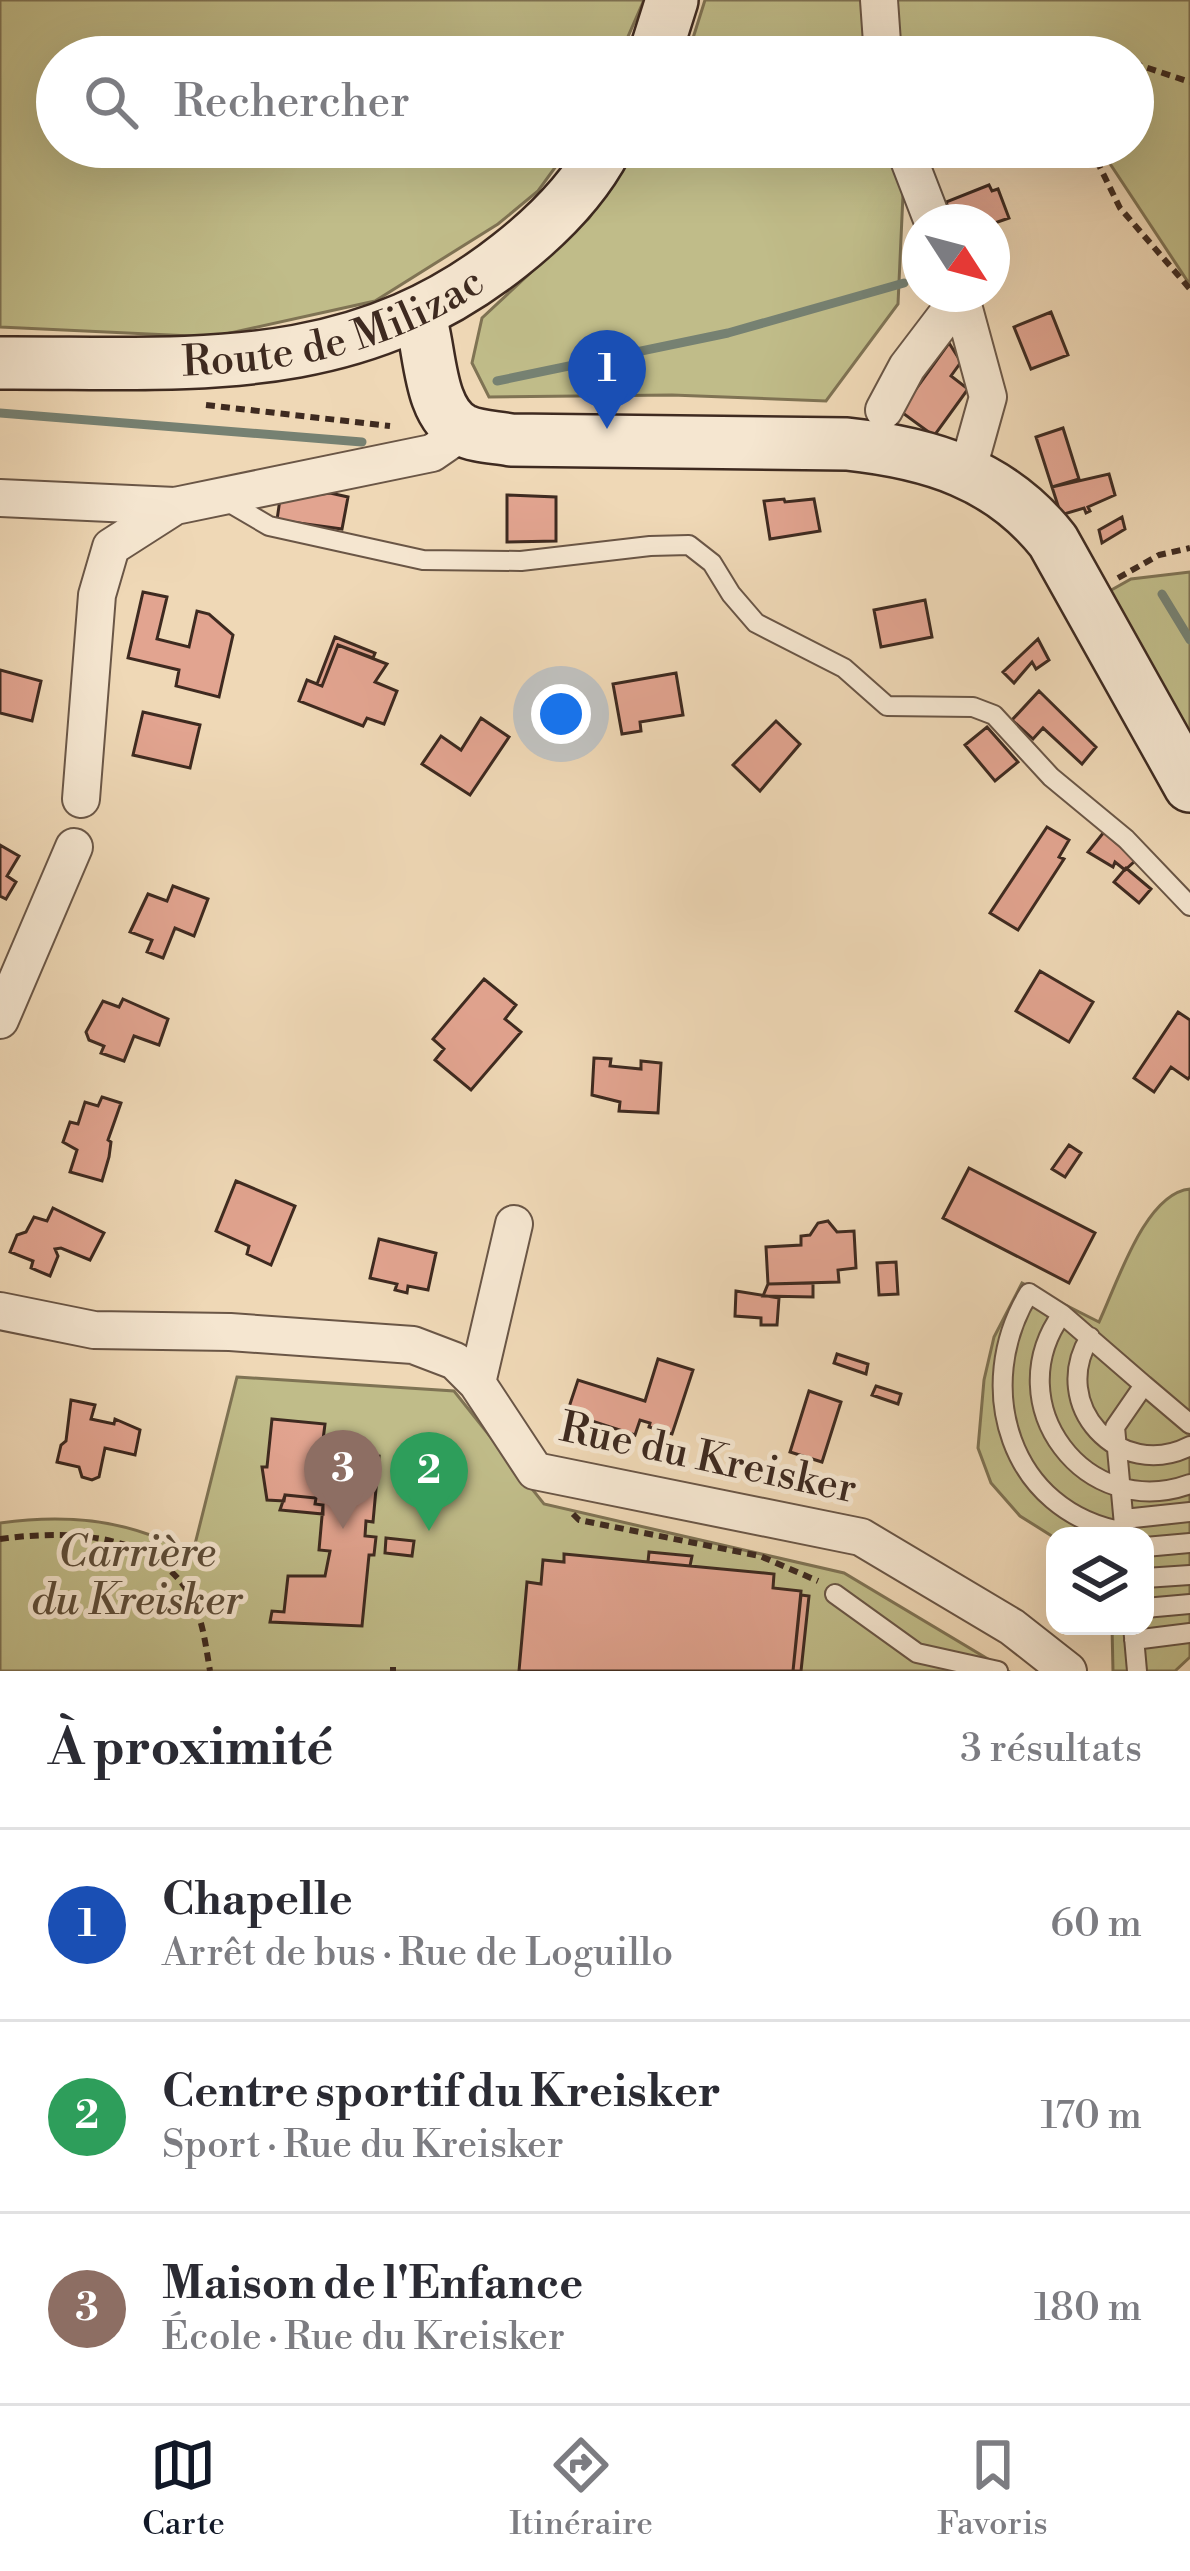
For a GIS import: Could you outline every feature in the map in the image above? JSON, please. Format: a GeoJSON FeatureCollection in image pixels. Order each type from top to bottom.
{"type":"FeatureCollection","features":[{"type":"Feature","properties":{"kind":"street"},"geometry":{"type":"LineString","coordinates":[[661,36],[672,0]]}},
{"type":"Feature","properties":{"kind":"street"},"geometry":{"type":"LineString","coordinates":[[879,0],[882,36]]}},
{"type":"Feature","properties":{"kind":"street","name":"Route de Milizac"},"geometry":{"type":"LineString","coordinates":[[0,363],[264,359],[348,342],[419,314],[478,280],[541,231],[590,168]]}},
{"type":"Feature","properties":{"kind":"street"},"geometry":{"type":"LineString","coordinates":[[912,168],[926,204]]}},
{"type":"Feature","properties":{"kind":"street"},"geometry":{"type":"LineString","coordinates":[[884,410],[907,367],[948,312]]}},
{"type":"Feature","properties":{"kind":"street"},"geometry":{"type":"LineString","coordinates":[[966,312],[988,397],[968,472]]}},
{"type":"Feature","properties":{"kind":"street"},"geometry":{"type":"LineString","coordinates":[[419,314],[439,400],[448,419],[464,431],[511,440],[847,444],[889,449],[968,472],[1029,511],[1053,541],[1190,786]]}},
{"type":"Feature","properties":{"kind":"street"},"geometry":{"type":"LineString","coordinates":[[0,498],[175,506],[432,453],[464,431]]}},
{"type":"Feature","properties":{"kind":"street"},"geometry":{"type":"LineString","coordinates":[[81,800],[97,596],[111,547],[175,506]]}},
{"type":"Feature","properties":{"kind":"street"},"geometry":{"type":"LineString","coordinates":[[0,1020],[74,847]]}},
{"type":"Feature","properties":{"kind":"street"},"geometry":{"type":"LineString","coordinates":[[477,1383],[514,1224]]}},
{"type":"Feature","properties":{"kind":"street","name":"Rue du Kreisker"},"geometry":{"type":"LineString","coordinates":[[0,1311],[94,1330],[230,1332],[413,1345],[454,1361],[477,1383],[535,1471],[861,1537],[1012,1627],[1068,1671]]}},
{"type":"Feature","properties":{"kind":"lane"},"geometry":{"type":"LineString","coordinates":[[219,496],[269,526],[423,560],[521,561],[689,545],[712,563],[756,623],[844,668],[887,706],[973,706],[994,715],[1051,777],[1126,839],[1190,906]]}},
{"type":"Feature","properties":{"kind":"lane"},"geometry":{"type":"LineString","coordinates":[[1115,1527],[1088,1521],[1045,1491],[1021,1460],[1005,1423],[1000,1371],[1014,1320],[1029,1293],[1062,1313],[1190,1424]]}},
{"type":"Feature","properties":{"kind":"lane"},"geometry":{"type":"LineString","coordinates":[[1062,1313],[1043,1352],[1040,1391],[1050,1428],[1072,1460],[1121,1488],[1161,1492],[1190,1484]]}},
{"type":"Feature","properties":{"kind":"lane"},"geometry":{"type":"LineString","coordinates":[[1090,1337],[1077,1374],[1079,1401],[1090,1424],[1117,1448],[1146,1456],[1172,1454],[1190,1446]]}},
{"type":"Feature","properties":{"kind":"lane"},"geometry":{"type":"LineString","coordinates":[[1124,1527],[1115,1427],[1144,1385]]}},
{"type":"Feature","properties":{"kind":"lane"},"geometry":{"type":"LineString","coordinates":[[1132,1527],[1190,1512]]}},
{"type":"Feature","properties":{"kind":"lane"},"geometry":{"type":"LineString","coordinates":[[1154,1546],[1190,1544]]}},
{"type":"Feature","properties":{"kind":"lane"},"geometry":{"type":"LineString","coordinates":[[1154,1577],[1190,1575]]}},
{"type":"Feature","properties":{"kind":"lane"},"geometry":{"type":"LineString","coordinates":[[835,1594],[917,1653],[998,1671]]}},
{"type":"Feature","properties":{"kind":"lane"},"geometry":{"type":"LineString","coordinates":[[1154,1606],[1190,1604]]}},
{"type":"Feature","properties":{"kind":"lane"},"geometry":{"type":"LineString","coordinates":[[1154,1633],[1190,1633]]}},
{"type":"Feature","properties":{"kind":"lane"},"geometry":{"type":"LineString","coordinates":[[1134,1635],[1137,1671]]}},
{"type":"Feature","properties":{"kind":"path"},"geometry":{"type":"LineString","coordinates":[[1154,70],[1190,82]]}},
{"type":"Feature","properties":{"kind":"path"},"geometry":{"type":"LineString","coordinates":[[1100,168],[1120,208],[1190,289]]}},
{"type":"Feature","properties":{"kind":"path"},"geometry":{"type":"LineString","coordinates":[[199,405],[426,431],[464,431]]}},
{"type":"Feature","properties":{"kind":"path"},"geometry":{"type":"LineString","coordinates":[[1083,596],[1159,555],[1190,548]]}},
{"type":"Feature","properties":{"kind":"path"},"geometry":{"type":"LineString","coordinates":[[535,1471],[579,1520],[760,1556],[812,1576],[835,1594]]}},
{"type":"Feature","properties":{"kind":"path"},"geometry":{"type":"LineString","coordinates":[[0,1539],[69,1534],[116,1543],[155,1558],[179,1579],[194,1602],[210,1671]]}},
{"type":"Feature","properties":{"kind":"green space"},"geometry":{"type":"Polygon","coordinates":[[[0,0],[644,0],[628,36],[36,36],[36,168],[555,168],[538,191],[498,224],[375,301],[212,337],[0,327],[0,0]]]}},
{"type":"Feature","properties":{"kind":"green space"},"geometry":{"type":"Polygon","coordinates":[[[705,0],[1190,0],[1190,285],[1113,168],[1154,168],[1154,36],[694,36],[705,0]]]}},
{"type":"Feature","properties":{"kind":"green space"},"geometry":{"type":"Polygon","coordinates":[[[624,168],[904,168],[898,304],[826,401],[672,395],[489,397],[472,363],[482,318],[589,218],[624,168]]]}},
{"type":"Feature","properties":{"kind":"green space"},"geometry":{"type":"Polygon","coordinates":[[[1190,572],[1190,740],[1106,593],[1131,579],[1190,572]]]}},
{"type":"Feature","properties":{"kind":"green space"},"geometry":{"type":"Polygon","coordinates":[[[1190,1189],[1190,1657],[1175,1671],[1113,1671],[1112,1635],[1154,1635],[1154,1527],[1046,1527],[1046,1532],[1020,1516],[991,1483],[978,1448],[984,1380],[994,1337],[1022,1283],[1099,1322],[1134,1243],[1159,1206],[1190,1189]]]}},
{"type":"Feature","properties":{"kind":"green space","name":"Carrière du Kreisker"},"geometry":{"type":"Polygon","coordinates":[[[237,1377],[454,1391],[544,1504],[844,1573],[1008,1671],[0,1671],[0,1523],[99,1522],[147,1534],[192,1556],[237,1377]]]}},
{"type":"Feature","properties":{"kind":"building"},"geometry":{"type":"Polygon","coordinates":[[[989,185],[992,191],[998,189],[1004,204],[947,204],[989,185]]]}},
{"type":"Feature","properties":{"kind":"building"},"geometry":{"type":"Polygon","coordinates":[[[1051,312],[1068,355],[1031,369],[1014,327],[1051,312]]]}},
{"type":"Feature","properties":{"kind":"building"},"geometry":{"type":"Polygon","coordinates":[[[949,343],[961,362],[951,376],[968,389],[934,436],[900,411],[949,343]]]}},
{"type":"Feature","properties":{"kind":"building"},"geometry":{"type":"Polygon","coordinates":[[[1063,428],[1079,479],[1052,487],[1036,437],[1063,428]]]}},
{"type":"Feature","properties":{"kind":"building"},"geometry":{"type":"Polygon","coordinates":[[[1109,474],[1115,495],[1088,507],[1086,513],[1084,508],[1061,515],[1052,487],[1109,474]]]}},
{"type":"Feature","properties":{"kind":"building"},"geometry":{"type":"Polygon","coordinates":[[[330,493],[348,497],[342,529],[277,520],[280,499],[330,493]]]}},
{"type":"Feature","properties":{"kind":"building"},"geometry":{"type":"Polygon","coordinates":[[[507,495],[556,497],[556,541],[507,542],[507,495]]]}},
{"type":"Feature","properties":{"kind":"building"},"geometry":{"type":"Polygon","coordinates":[[[814,499],[820,531],[770,539],[764,501],[814,499]]]}},
{"type":"Feature","properties":{"kind":"building"},"geometry":{"type":"Polygon","coordinates":[[[1122,517],[1125,529],[1102,543],[1099,530],[1122,517]]]}},
{"type":"Feature","properties":{"kind":"building"},"geometry":{"type":"Polygon","coordinates":[[[143,592],[167,597],[157,639],[189,647],[197,611],[209,614],[233,635],[219,697],[176,686],[179,670],[128,658],[143,592]]]}},
{"type":"Feature","properties":{"kind":"building"},"geometry":{"type":"Polygon","coordinates":[[[925,600],[932,637],[881,647],[874,610],[925,600]]]}},
{"type":"Feature","properties":{"kind":"building"},"geometry":{"type":"Polygon","coordinates":[[[335,637],[375,653],[373,658],[338,645],[322,686],[317,684],[335,637]]]}},
{"type":"Feature","properties":{"kind":"building"},"geometry":{"type":"Polygon","coordinates":[[[1038,639],[1049,660],[1036,669],[1032,662],[1014,683],[1003,672],[1038,639]]]}},
{"type":"Feature","properties":{"kind":"building"},"geometry":{"type":"Polygon","coordinates":[[[338,645],[387,664],[375,682],[397,691],[384,724],[367,718],[363,726],[299,701],[307,680],[322,686],[338,645]]]}},
{"type":"Feature","properties":{"kind":"building"},"geometry":{"type":"Polygon","coordinates":[[[0,670],[41,681],[32,721],[0,713],[0,670]]]}},
{"type":"Feature","properties":{"kind":"building"},"geometry":{"type":"Polygon","coordinates":[[[676,673],[683,715],[640,722],[641,731],[622,734],[613,684],[676,673]]]}},
{"type":"Feature","properties":{"kind":"building"},"geometry":{"type":"Polygon","coordinates":[[[1039,691],[1096,747],[1082,764],[1043,728],[1033,739],[1012,720],[1039,691]]]}},
{"type":"Feature","properties":{"kind":"building"},"geometry":{"type":"Polygon","coordinates":[[[143,712],[200,725],[190,768],[133,755],[143,712]]]}},
{"type":"Feature","properties":{"kind":"building"},"geometry":{"type":"Polygon","coordinates":[[[481,718],[509,737],[470,795],[422,764],[441,736],[461,750],[481,718]]]}},
{"type":"Feature","properties":{"kind":"building"},"geometry":{"type":"Polygon","coordinates":[[[776,721],[800,744],[760,791],[733,765],[776,721]]]}},
{"type":"Feature","properties":{"kind":"building"},"geometry":{"type":"Polygon","coordinates":[[[987,727],[1018,762],[995,781],[965,745],[987,727]]]}},
{"type":"Feature","properties":{"kind":"building"},"geometry":{"type":"Polygon","coordinates":[[[1047,827],[1069,840],[1059,857],[1064,859],[1018,930],[990,913],[1047,827]]]}},
{"type":"Feature","properties":{"kind":"building"},"geometry":{"type":"Polygon","coordinates":[[[1104,832],[1136,860],[1125,870],[1088,852],[1104,832]]]}},
{"type":"Feature","properties":{"kind":"building"},"geometry":{"type":"Polygon","coordinates":[[[0,845],[19,856],[7,876],[16,882],[6,899],[0,896],[0,845]]]}},
{"type":"Feature","properties":{"kind":"building"},"geometry":{"type":"Polygon","coordinates":[[[1126,868],[1151,889],[1139,903],[1114,882],[1126,868]]]}},
{"type":"Feature","properties":{"kind":"building"},"geometry":{"type":"Polygon","coordinates":[[[173,886],[208,899],[194,936],[175,928],[163,958],[147,952],[152,940],[130,932],[148,894],[167,901],[173,886]]]}},
{"type":"Feature","properties":{"kind":"building"},"geometry":{"type":"Polygon","coordinates":[[[1040,971],[1093,1002],[1069,1042],[1016,1011],[1040,971]]]}},
{"type":"Feature","properties":{"kind":"building"},"geometry":{"type":"Polygon","coordinates":[[[484,979],[516,1005],[505,1019],[521,1032],[471,1090],[435,1060],[444,1049],[433,1039],[484,979]]]}},
{"type":"Feature","properties":{"kind":"building"},"geometry":{"type":"Polygon","coordinates":[[[123,999],[168,1019],[159,1045],[134,1036],[124,1061],[101,1053],[104,1046],[89,1040],[86,1032],[103,1001],[119,1007],[123,999]]]}},
{"type":"Feature","properties":{"kind":"building"},"geometry":{"type":"Polygon","coordinates":[[[1178,1012],[1190,1020],[1190,1076],[1171,1067],[1154,1092],[1134,1078],[1178,1012]]]}},
{"type":"Feature","properties":{"kind":"building"},"geometry":{"type":"Polygon","coordinates":[[[594,1058],[611,1059],[610,1066],[641,1069],[641,1061],[661,1063],[658,1113],[619,1111],[620,1102],[592,1095],[594,1058]]]}},
{"type":"Feature","properties":{"kind":"building"},"geometry":{"type":"Polygon","coordinates":[[[102,1097],[121,1103],[108,1140],[102,1181],[70,1172],[77,1150],[63,1142],[70,1122],[78,1124],[85,1102],[98,1106],[102,1097]]]}},
{"type":"Feature","properties":{"kind":"building"},"geometry":{"type":"Polygon","coordinates":[[[1069,1145],[1081,1153],[1065,1177],[1052,1169],[1069,1145]]]}},
{"type":"Feature","properties":{"kind":"building"},"geometry":{"type":"Polygon","coordinates":[[[969,1168],[1095,1233],[1069,1283],[943,1218],[969,1168]]]}},
{"type":"Feature","properties":{"kind":"building"},"geometry":{"type":"Polygon","coordinates":[[[236,1181],[295,1206],[271,1265],[247,1254],[249,1246],[216,1231],[236,1181]]]}},
{"type":"Feature","properties":{"kind":"building"},"geometry":{"type":"Polygon","coordinates":[[[53,1208],[104,1233],[90,1260],[55,1249],[58,1256],[50,1276],[31,1268],[33,1261],[10,1252],[17,1235],[26,1232],[34,1217],[47,1221],[53,1208]]]}},
{"type":"Feature","properties":{"kind":"building"},"geometry":{"type":"Polygon","coordinates":[[[828,1221],[837,1232],[854,1231],[856,1268],[838,1270],[839,1282],[768,1284],[766,1247],[801,1245],[801,1236],[828,1221]]]}},
{"type":"Feature","properties":{"kind":"building"},"geometry":{"type":"Polygon","coordinates":[[[379,1239],[436,1253],[428,1290],[408,1286],[407,1293],[395,1290],[397,1284],[370,1278],[379,1239]]]}},
{"type":"Feature","properties":{"kind":"building"},"geometry":{"type":"Polygon","coordinates":[[[896,1262],[898,1294],[879,1295],[877,1263],[896,1262]]]}},
{"type":"Feature","properties":{"kind":"building"},"geometry":{"type":"Polygon","coordinates":[[[813,1283],[813,1297],[763,1296],[768,1284],[813,1283]]]}},
{"type":"Feature","properties":{"kind":"building"},"geometry":{"type":"Polygon","coordinates":[[[736,1291],[779,1298],[777,1325],[735,1316],[736,1291]]]}},
{"type":"Feature","properties":{"kind":"building"},"geometry":{"type":"Polygon","coordinates":[[[837,1354],[868,1364],[866,1374],[834,1363],[837,1354]]]}},
{"type":"Feature","properties":{"kind":"building"},"geometry":{"type":"Polygon","coordinates":[[[658,1359],[693,1370],[672,1434],[640,1420],[635,1435],[567,1413],[578,1380],[645,1401],[658,1359]]]}},
{"type":"Feature","properties":{"kind":"building"},"geometry":{"type":"Polygon","coordinates":[[[876,1386],[901,1394],[898,1404],[872,1395],[876,1386]]]}},
{"type":"Feature","properties":{"kind":"building"},"geometry":{"type":"Polygon","coordinates":[[[809,1391],[841,1402],[822,1462],[790,1452],[809,1391]]]}},
{"type":"Feature","properties":{"kind":"building"},"geometry":{"type":"Polygon","coordinates":[[[71,1400],[95,1405],[91,1419],[114,1424],[115,1419],[140,1430],[135,1455],[105,1448],[99,1477],[92,1480],[82,1477],[79,1467],[57,1462],[66,1441],[71,1400]]]}},
{"type":"Feature","properties":{"kind":"building"},"geometry":{"type":"Polygon","coordinates":[[[272,1419],[325,1424],[321,1456],[343,1459],[344,1452],[379,1456],[373,1522],[366,1521],[365,1536],[376,1537],[374,1555],[369,1555],[362,1626],[270,1622],[272,1611],[284,1612],[288,1576],[325,1576],[330,1551],[319,1550],[323,1505],[315,1504],[316,1498],[285,1495],[284,1501],[267,1500],[262,1467],[267,1467],[272,1419]]]}},
{"type":"Feature","properties":{"kind":"building"},"geometry":{"type":"Polygon","coordinates":[[[285,1495],[316,1498],[315,1504],[323,1505],[323,1514],[280,1510],[285,1495]]]}},
{"type":"Feature","properties":{"kind":"building"},"geometry":{"type":"Polygon","coordinates":[[[386,1538],[414,1541],[412,1556],[385,1553],[386,1538]]]}},
{"type":"Feature","properties":{"kind":"building"},"geometry":{"type":"Polygon","coordinates":[[[649,1552],[692,1556],[690,1566],[648,1562],[649,1552]]]}},
{"type":"Feature","properties":{"kind":"building"},"geometry":{"type":"Polygon","coordinates":[[[564,1554],[774,1574],[773,1588],[801,1591],[793,1671],[519,1671],[527,1582],[541,1584],[543,1560],[564,1562],[564,1554]]]}},
{"type":"Feature","properties":{"kind":"building"},"geometry":{"type":"Polygon","coordinates":[[[801,1595],[809,1596],[801,1671],[793,1671],[801,1595]]]}},
{"type":"Feature","properties":{"kind":"waterway"},"geometry":{"type":"LineString","coordinates":[[497,381],[728,333],[902,284]]}},
{"type":"Feature","properties":{"kind":"waterway"},"geometry":{"type":"LineString","coordinates":[[0,413],[362,442]]}},
{"type":"Feature","properties":{"kind":"waterway"},"geometry":{"type":"LineString","coordinates":[[1162,594],[1190,640]]}},
{"type":"Feature","properties":{"kind":"place","name":"Chapelle"},"geometry":{"type":"Point","coordinates":[607,429]}},
{"type":"Feature","properties":{"kind":"place","name":"Maison de l'Enfance"},"geometry":{"type":"Point","coordinates":[343,1529]}},
{"type":"Feature","properties":{"kind":"place","name":"Centre sportif du Kreisker"},"geometry":{"type":"Point","coordinates":[429,1531]}}]}
